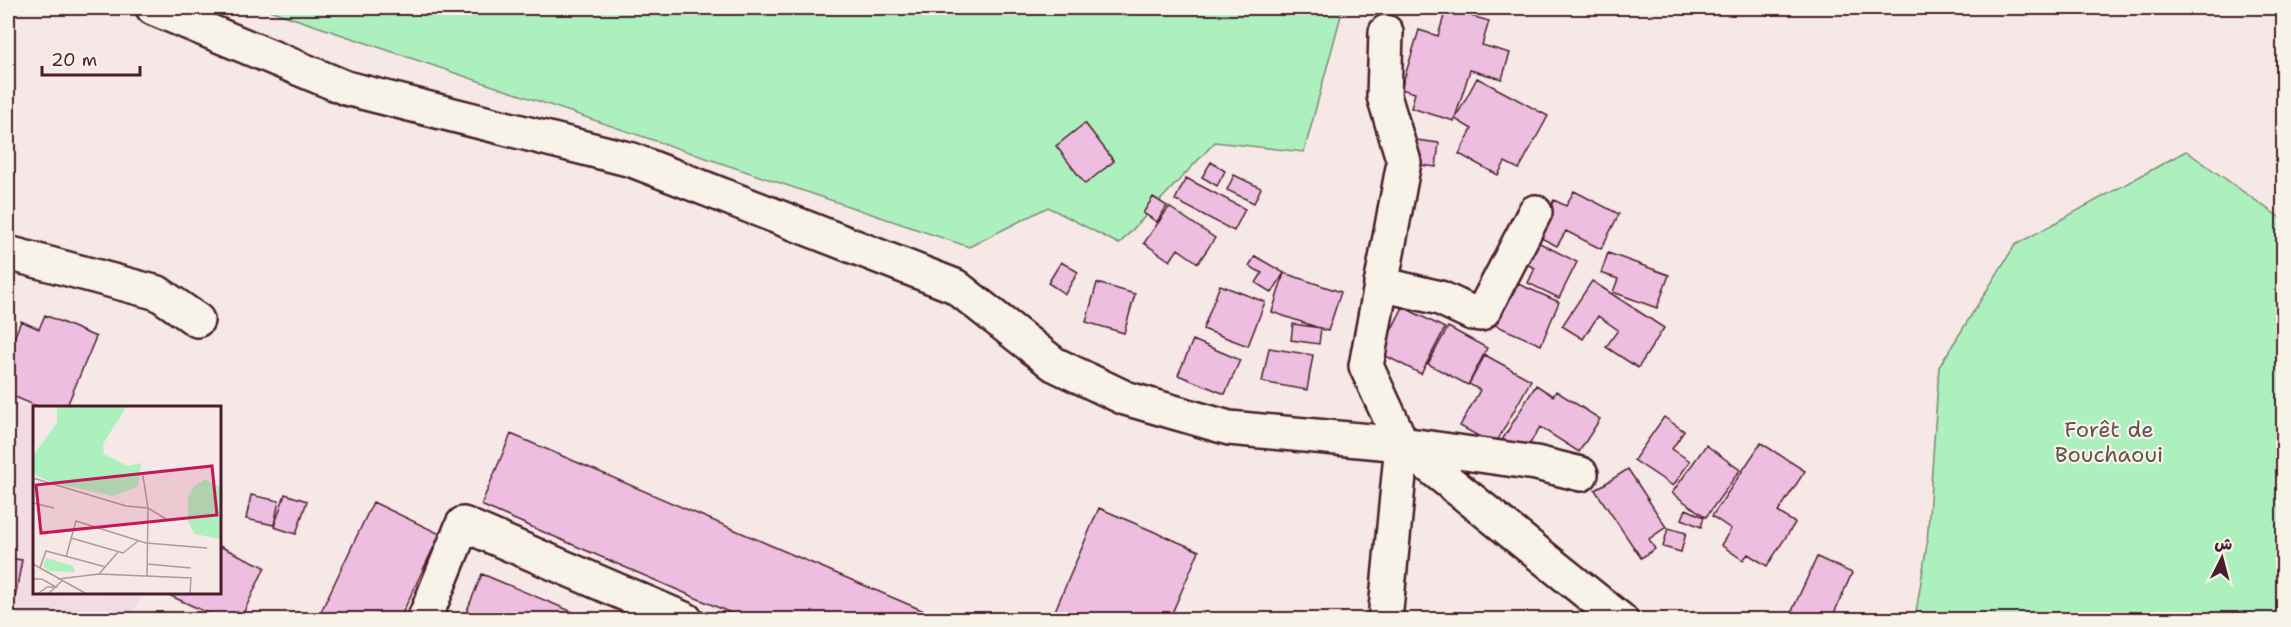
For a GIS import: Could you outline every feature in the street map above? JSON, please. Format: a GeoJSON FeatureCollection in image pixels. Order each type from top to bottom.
{"type":"FeatureCollection","features":[{"type":"Feature","properties":{"kind":"street"},"geometry":{"type":"LineString","coordinates":[[153,8],[346,88],[632,160],[955,286],[1054,364],[1125,398],[1228,428],[1402,444],[1536,463],[1581,474]]}},
{"type":"Feature","properties":{"kind":"street"},"geometry":{"type":"LineString","coordinates":[[1386,32],[1384,96],[1404,162],[1366,366],[1402,444],[1621,620]]}},
{"type":"Feature","properties":{"kind":"street"},"geometry":{"type":"LineString","coordinates":[[1381,284],[1440,298],[1472,313],[1480,314],[1535,212]]}},
{"type":"Feature","properties":{"kind":"street"},"geometry":{"type":"LineString","coordinates":[[8,253],[158,293],[197,320]]}},
{"type":"Feature","properties":{"kind":"street"},"geometry":{"type":"LineString","coordinates":[[1385,620],[1402,444]]}},
{"type":"Feature","properties":{"kind":"street"},"geometry":{"type":"LineString","coordinates":[[424,620],[463,524],[686,620]]}},
{"type":"Feature","properties":{"kind":"shaded area"},"geometry":{"type":"Polygon","coordinates":[[[8,400],[33,408],[33,594],[142,594],[130,619],[8,619],[8,400]]]}},
{"type":"Feature","properties":{"kind":"green space"},"geometry":{"type":"Polygon","coordinates":[[[263,8],[1343,8],[1304,152],[1215,142],[1119,244],[1048,207],[969,247],[263,8]]]}},
{"type":"Feature","properties":{"kind":"green space","name":"Forêt de Bouchaoui"},"geometry":{"type":"Polygon","coordinates":[[[2186,151],[2283,220],[2283,619],[1915,619],[1927,544],[1939,367],[2015,245],[2186,151]]]}},
{"type":"Feature","properties":{"kind":"building"},"geometry":{"type":"Polygon","coordinates":[[[1446,9],[1489,21],[1482,45],[1510,53],[1502,79],[1470,70],[1454,121],[1411,108],[1415,93],[1401,89],[1419,30],[1438,36],[1446,9]]]}},
{"type":"Feature","properties":{"kind":"building"},"geometry":{"type":"Polygon","coordinates":[[[1477,78],[1548,116],[1519,169],[1505,162],[1498,175],[1459,154],[1472,129],[1455,119],[1477,78]]]}},
{"type":"Feature","properties":{"kind":"building"},"geometry":{"type":"Polygon","coordinates":[[[1085,123],[1114,161],[1085,184],[1056,146],[1085,123]]]}},
{"type":"Feature","properties":{"kind":"building"},"geometry":{"type":"Polygon","coordinates":[[[1416,140],[1439,143],[1436,167],[1413,164],[1416,140]]]}},
{"type":"Feature","properties":{"kind":"building"},"geometry":{"type":"Polygon","coordinates":[[[1211,162],[1225,171],[1217,186],[1202,177],[1211,162]]]}},
{"type":"Feature","properties":{"kind":"building"},"geometry":{"type":"Polygon","coordinates":[[[1234,175],[1261,188],[1254,203],[1227,190],[1234,175]]]}},
{"type":"Feature","properties":{"kind":"building"},"geometry":{"type":"Polygon","coordinates":[[[1186,178],[1245,209],[1234,231],[1175,200],[1186,178]]]}},
{"type":"Feature","properties":{"kind":"building"},"geometry":{"type":"Polygon","coordinates":[[[1574,191],[1619,214],[1601,249],[1566,231],[1557,246],[1535,235],[1554,200],[1566,206],[1574,191]]]}},
{"type":"Feature","properties":{"kind":"building"},"geometry":{"type":"Polygon","coordinates":[[[1153,197],[1167,206],[1157,222],[1143,213],[1153,197]]]}},
{"type":"Feature","properties":{"kind":"building"},"geometry":{"type":"Polygon","coordinates":[[[1169,207],[1215,238],[1198,263],[1178,249],[1170,261],[1144,243],[1169,207]]]}},
{"type":"Feature","properties":{"kind":"building"},"geometry":{"type":"Polygon","coordinates":[[[1530,238],[1577,262],[1559,298],[1528,283],[1535,268],[1519,261],[1530,238]]]}},
{"type":"Feature","properties":{"kind":"building"},"geometry":{"type":"Polygon","coordinates":[[[1608,253],[1669,275],[1657,308],[1613,292],[1618,279],[1601,273],[1608,253]]]}},
{"type":"Feature","properties":{"kind":"building"},"geometry":{"type":"Polygon","coordinates":[[[1255,256],[1284,273],[1272,293],[1256,283],[1262,273],[1249,266],[1255,256]]]}},
{"type":"Feature","properties":{"kind":"building"},"geometry":{"type":"Polygon","coordinates":[[[1061,262],[1078,272],[1065,294],[1048,283],[1061,262]]]}},
{"type":"Feature","properties":{"kind":"building"},"geometry":{"type":"Polygon","coordinates":[[[1284,273],[1341,292],[1328,331],[1272,312],[1284,273]]]}},
{"type":"Feature","properties":{"kind":"building"},"geometry":{"type":"Polygon","coordinates":[[[1507,279],[1559,302],[1541,345],[1488,322],[1507,279]]]}},
{"type":"Feature","properties":{"kind":"building"},"geometry":{"type":"Polygon","coordinates":[[[1592,281],[1664,328],[1638,368],[1606,347],[1618,330],[1598,316],[1583,339],[1562,326],[1592,281]]]}},
{"type":"Feature","properties":{"kind":"building"},"geometry":{"type":"Polygon","coordinates":[[[1097,283],[1135,294],[1124,333],[1086,322],[1097,283]]]}},
{"type":"Feature","properties":{"kind":"building"},"geometry":{"type":"Polygon","coordinates":[[[1220,285],[1265,302],[1248,346],[1203,329],[1220,285]]]}},
{"type":"Feature","properties":{"kind":"building"},"geometry":{"type":"Polygon","coordinates":[[[1403,307],[1445,328],[1421,374],[1380,353],[1403,307]]]}},
{"type":"Feature","properties":{"kind":"building"},"geometry":{"type":"Polygon","coordinates":[[[45,315],[96,337],[67,406],[36,406],[8,394],[8,335],[14,338],[21,321],[39,329],[45,315]]]}},
{"type":"Feature","properties":{"kind":"building"},"geometry":{"type":"Polygon","coordinates":[[[1293,324],[1321,328],[1319,344],[1291,340],[1293,324]]]}},
{"type":"Feature","properties":{"kind":"building"},"geometry":{"type":"Polygon","coordinates":[[[1448,327],[1487,348],[1468,385],[1428,364],[1448,327]]]}},
{"type":"Feature","properties":{"kind":"building"},"geometry":{"type":"Polygon","coordinates":[[[1193,340],[1240,360],[1225,394],[1178,375],[1193,340]]]}},
{"type":"Feature","properties":{"kind":"building"},"geometry":{"type":"Polygon","coordinates":[[[1269,348],[1313,355],[1307,390],[1262,382],[1269,348]]]}},
{"type":"Feature","properties":{"kind":"building"},"geometry":{"type":"Polygon","coordinates":[[[1485,355],[1531,380],[1495,445],[1460,426],[1480,390],[1469,384],[1485,355]]]}},
{"type":"Feature","properties":{"kind":"building"},"geometry":{"type":"Polygon","coordinates":[[[1536,385],[1553,396],[1556,391],[1600,419],[1579,452],[1540,427],[1521,458],[1499,445],[1536,385]]]}},
{"type":"Feature","properties":{"kind":"building"},"geometry":{"type":"Polygon","coordinates":[[[1664,417],[1684,431],[1672,449],[1690,461],[1673,486],[1634,460],[1664,417]]]}},
{"type":"Feature","properties":{"kind":"building"},"geometry":{"type":"Polygon","coordinates":[[[511,434],[945,620],[747,620],[481,505],[511,434]]]}},
{"type":"Feature","properties":{"kind":"building"},"geometry":{"type":"Polygon","coordinates":[[[1761,443],[1805,471],[1778,512],[1795,523],[1767,566],[1748,554],[1743,560],[1721,545],[1731,529],[1712,516],[1761,443]]]}},
{"type":"Feature","properties":{"kind":"building"},"geometry":{"type":"Polygon","coordinates":[[[1706,445],[1740,470],[1706,517],[1672,493],[1706,445]]]}},
{"type":"Feature","properties":{"kind":"building"},"geometry":{"type":"Polygon","coordinates":[[[1628,469],[1666,527],[1649,539],[1655,549],[1641,558],[1595,490],[1628,469]]]}},
{"type":"Feature","properties":{"kind":"building"},"geometry":{"type":"Polygon","coordinates":[[[285,494],[307,501],[296,534],[274,527],[285,494]]]}},
{"type":"Feature","properties":{"kind":"building"},"geometry":{"type":"Polygon","coordinates":[[[251,495],[279,501],[274,525],[246,519],[251,495]]]}},
{"type":"Feature","properties":{"kind":"building"},"geometry":{"type":"Polygon","coordinates":[[[373,502],[440,534],[399,620],[317,620],[373,502]]]}},
{"type":"Feature","properties":{"kind":"building"},"geometry":{"type":"Polygon","coordinates":[[[1099,508],[1199,551],[1169,620],[1051,620],[1099,508]]]}},
{"type":"Feature","properties":{"kind":"building"},"geometry":{"type":"Polygon","coordinates":[[[1686,509],[1704,517],[1701,527],[1682,519],[1686,509]]]}},
{"type":"Feature","properties":{"kind":"building"},"geometry":{"type":"Polygon","coordinates":[[[1668,528],[1686,533],[1681,552],[1663,547],[1668,528]]]}},
{"type":"Feature","properties":{"kind":"building"},"geometry":{"type":"Polygon","coordinates":[[[220,546],[265,567],[240,620],[223,620],[171,596],[172,594],[220,594],[220,546]]]}},
{"type":"Feature","properties":{"kind":"building"},"geometry":{"type":"Polygon","coordinates":[[[1817,557],[1852,573],[1831,620],[1811,620],[1792,611],[1817,557]]]}},
{"type":"Feature","properties":{"kind":"building"},"geometry":{"type":"Polygon","coordinates":[[[8,558],[22,560],[11,620],[8,620],[8,558]]]}},
{"type":"Feature","properties":{"kind":"building"},"geometry":{"type":"Polygon","coordinates":[[[482,574],[592,620],[463,620],[482,574]]]}}]}
